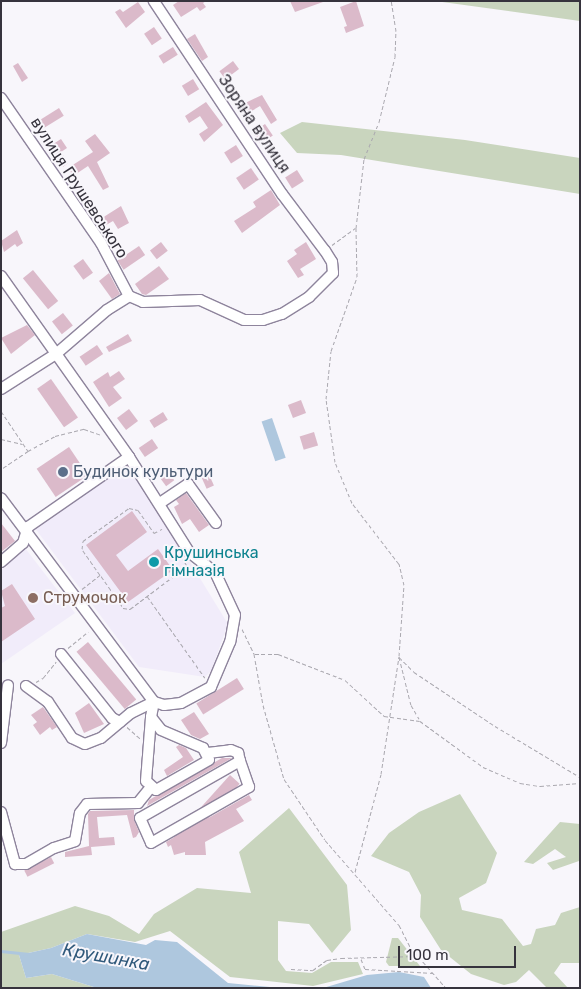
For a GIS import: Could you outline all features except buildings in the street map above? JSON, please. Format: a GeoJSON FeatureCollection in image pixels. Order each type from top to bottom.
{"type":"FeatureCollection","features":[{"type":"Feature","properties":{"kind":"street","name":"Зоряна вулиця"},"geometry":{"type":"LineString","coordinates":[[129,296],[143,302],[200,300],[244,320],[263,320],[282,314],[326,282],[333,273],[332,262],[325,251],[282,194],[154,1]]}},
{"type":"Feature","properties":{"kind":"street","name":"вулиця Грушевського"},"geometry":{"type":"LineString","coordinates":[[1,98],[101,243],[129,296]]}},
{"type":"Feature","properties":{"kind":"street"},"geometry":{"type":"LineString","coordinates":[[1,276],[130,457],[173,523],[189,552],[215,572],[234,615],[230,642],[211,687],[181,703],[164,705],[154,702],[1,498]]}},
{"type":"Feature","properties":{"kind":"street"},"geometry":{"type":"LineString","coordinates":[[1,389],[56,354],[107,310],[129,296]]}},
{"type":"Feature","properties":{"kind":"street"},"geometry":{"type":"LineString","coordinates":[[1,562],[23,543],[28,527],[130,457]]}},
{"type":"Feature","properties":{"kind":"street"},"geometry":{"type":"LineString","coordinates":[[160,503],[188,484],[216,523]]}},
{"type":"Feature","properties":{"kind":"street"},"geometry":{"type":"LineString","coordinates":[[61,654],[112,718],[120,722]]}},
{"type":"Feature","properties":{"kind":"street"},"geometry":{"type":"LineString","coordinates":[[1,743],[8,685]]}},
{"type":"Feature","properties":{"kind":"street"},"geometry":{"type":"LineString","coordinates":[[26,686],[48,702],[78,742],[92,744],[120,722],[154,702]]}},
{"type":"Feature","properties":{"kind":"street"},"geometry":{"type":"LineString","coordinates":[[154,702],[146,781],[150,788],[156,790],[208,760],[208,753]]}},
{"type":"Feature","properties":{"kind":"street"},"geometry":{"type":"LineString","coordinates":[[150,788],[138,803],[140,818],[151,843],[249,787],[238,753],[231,750],[208,753],[161,730],[151,717]]}},
{"type":"Feature","properties":{"kind":"street"},"geometry":{"type":"LineString","coordinates":[[140,818],[240,761]]}},
{"type":"Feature","properties":{"kind":"street"},"geometry":{"type":"LineString","coordinates":[[1,812],[15,864],[26,864],[54,848],[75,841],[80,813],[87,804],[138,803]]}},
{"type":"Feature","properties":{"kind":"path"},"geometry":{"type":"LineString","coordinates":[[354,872],[381,774],[399,656],[404,585],[399,564],[352,503],[335,462],[328,428],[326,399],[331,351],[357,277],[356,228],[364,160],[379,122],[395,57],[396,31],[392,1]]}},
{"type":"Feature","properties":{"kind":"path"},"geometry":{"type":"LineString","coordinates":[[325,251],[345,233],[356,228]]}},
{"type":"Feature","properties":{"kind":"path"},"geometry":{"type":"LineString","coordinates":[[1,412],[28,451]]}},
{"type":"Feature","properties":{"kind":"path"},"geometry":{"type":"LineString","coordinates":[[1,469],[55,436],[84,429],[117,439]]}},
{"type":"Feature","properties":{"kind":"path"},"geometry":{"type":"LineString","coordinates":[[1,439],[23,444]]}},
{"type":"Feature","properties":{"kind":"path"},"geometry":{"type":"LineString","coordinates":[[173,523],[154,533],[138,510],[129,508],[83,541],[82,549],[123,608],[130,609],[187,566],[183,558]]}},
{"type":"Feature","properties":{"kind":"path"},"geometry":{"type":"LineString","coordinates":[[73,595],[100,575]]}},
{"type":"Feature","properties":{"kind":"path"},"geometry":{"type":"LineString","coordinates":[[147,596],[211,687]]}},
{"type":"Feature","properties":{"kind":"path"},"geometry":{"type":"LineString","coordinates":[[234,615],[254,654],[263,705],[284,779],[325,840],[399,925],[418,956],[446,988]]}},
{"type":"Feature","properties":{"kind":"path"},"geometry":{"type":"LineString","coordinates":[[26,686],[43,678],[61,654],[97,626]]}},
{"type":"Feature","properties":{"kind":"path"},"geometry":{"type":"LineString","coordinates":[[254,654],[278,654],[345,680],[372,707],[390,716],[420,720]]}},
{"type":"Feature","properties":{"kind":"path"},"geometry":{"type":"LineString","coordinates":[[399,656],[412,705],[420,720],[483,766],[520,783],[540,786],[580,783]]}},
{"type":"Feature","properties":{"kind":"path"},"geometry":{"type":"LineString","coordinates":[[399,656],[414,672],[487,721],[580,777]]}},
{"type":"Feature","properties":{"kind":"path"},"geometry":{"type":"LineString","coordinates":[[120,722],[149,746]]}},
{"type":"Feature","properties":{"kind":"path"},"geometry":{"type":"LineString","coordinates":[[291,969],[312,970],[327,960],[418,956]]}},
{"type":"Feature","properties":{"kind":"path"},"geometry":{"type":"LineString","coordinates":[[360,958],[365,968],[434,973]]}},
{"type":"Feature","properties":{"kind":"shaded area"},"geometry":{"type":"Polygon","coordinates":[[[126,465],[168,526],[228,624],[211,671],[205,677],[139,667],[34,527],[126,465]]]}},
{"type":"Feature","properties":{"kind":"shaded area","name":"Струмочок"},"geometry":{"type":"Polygon","coordinates":[[[25,548],[75,613],[1,664],[1,569],[7,567],[6,565],[25,548]]]}},
{"type":"Feature","properties":{"kind":"green space"},"geometry":{"type":"Polygon","coordinates":[[[435,1],[580,2],[580,21],[435,1]]]}},
{"type":"Feature","properties":{"kind":"green space"},"geometry":{"type":"Polygon","coordinates":[[[302,122],[465,140],[580,158],[580,194],[341,155],[297,153],[280,133],[302,122]]]}},
{"type":"Feature","properties":{"kind":"green space"},"geometry":{"type":"Polygon","coordinates":[[[460,794],[497,853],[486,883],[459,898],[462,910],[502,919],[523,946],[531,944],[536,929],[555,925],[561,913],[580,907],[580,963],[561,963],[554,973],[568,988],[547,988],[529,970],[516,982],[504,985],[471,974],[441,950],[420,917],[421,895],[409,872],[371,856],[389,833],[419,812],[460,794]]]}},
{"type":"Feature","properties":{"kind":"green space"},"geometry":{"type":"Polygon","coordinates":[[[289,808],[347,885],[351,930],[332,953],[309,924],[278,921],[278,960],[286,971],[312,973],[331,962],[358,962],[363,974],[313,986],[230,977],[170,931],[135,942],[87,934],[51,948],[19,955],[26,978],[52,974],[97,988],[1,988],[1,932],[75,906],[109,916],[139,934],[154,914],[197,888],[251,893],[239,852],[289,808]]]}},
{"type":"Feature","properties":{"kind":"green space"},"geometry":{"type":"Polygon","coordinates":[[[560,822],[580,824],[579,861],[553,870],[547,863],[566,857],[555,849],[533,864],[524,862],[560,822]]]}},
{"type":"Feature","properties":{"kind":"green space"},"geometry":{"type":"Polygon","coordinates":[[[392,938],[398,938],[420,966],[389,966],[386,962],[392,938]]]}},
{"type":"Feature","properties":{"kind":"water"},"geometry":{"type":"Polygon","coordinates":[[[272,418],[286,458],[275,461],[262,422],[272,418]]]}},
{"type":"Feature","properties":{"kind":"water"},"geometry":{"type":"Polygon","coordinates":[[[87,934],[146,945],[155,940],[177,942],[228,983],[281,988],[97,988],[52,974],[26,978],[19,955],[51,948],[87,934]]]}},
{"type":"Feature","properties":{"kind":"water"},"geometry":{"type":"Polygon","coordinates":[[[399,972],[424,977],[431,988],[323,988],[367,975],[399,972]]]}},
{"type":"Feature","properties":{"kind":"waterway","name":"Крушинка"},"geometry":{"type":"LineString","coordinates":[[1,951],[29,954]]}},
{"type":"Feature","properties":{"kind":"place","name":"Будинок культури"},"geometry":{"type":"Point","coordinates":[63,472]}},
{"type":"Feature","properties":{"kind":"place","name":"Крушинська гімназія"},"geometry":{"type":"Point","coordinates":[154,562]}},
{"type":"Feature","properties":{"kind":"place","name":"Струмочок"},"geometry":{"type":"Point","coordinates":[33,598]}}]}
